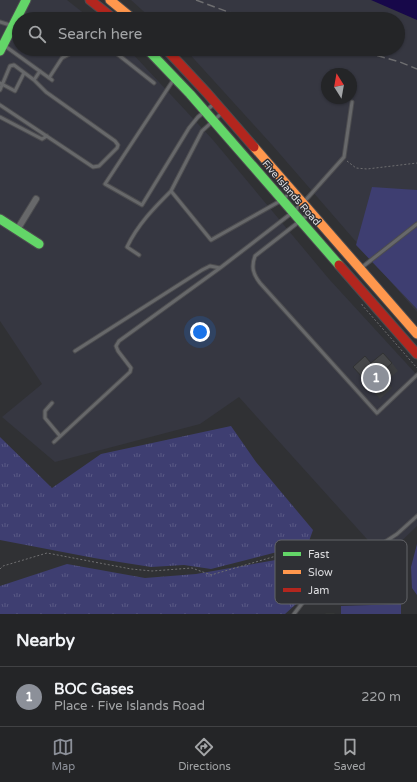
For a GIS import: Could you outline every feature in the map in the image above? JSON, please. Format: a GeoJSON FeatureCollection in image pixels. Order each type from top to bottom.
{"type":"FeatureCollection","features":[{"type":"Feature","properties":{"kind":"main road"},"geometry":{"type":"LineString","coordinates":[[90,0],[105,12]]}},
{"type":"Feature","properties":{"kind":"main road"},"geometry":{"type":"LineString","coordinates":[[110,0],[125,12]]}},
{"type":"Feature","properties":{"kind":"main road"},"geometry":{"type":"LineString","coordinates":[[18,12],[23,3]]}},
{"type":"Feature","properties":{"kind":"main road"},"geometry":{"type":"LineString","coordinates":[[2,48],[12,25]]}},
{"type":"Feature","properties":{"kind":"main road","name":"Five Islands Road"},"geometry":{"type":"LineString","coordinates":[[154,56],[213,120],[417,354]]}},
{"type":"Feature","properties":{"kind":"main road","name":"Five Islands Road"},"geometry":{"type":"LineString","coordinates":[[172,56],[417,334]]}},
{"type":"Feature","properties":{"kind":"main road"},"geometry":{"type":"LineString","coordinates":[[0,219],[39,244]]}},
{"type":"Feature","properties":{"kind":"street"},"geometry":{"type":"LineString","coordinates":[[17,230],[36,199]]}},
{"type":"Feature","properties":{"kind":"lane"},"geometry":{"type":"LineString","coordinates":[[0,22],[12,25]]}},
{"type":"Feature","properties":{"kind":"lane"},"geometry":{"type":"LineString","coordinates":[[2,48],[12,54]]}},
{"type":"Feature","properties":{"kind":"lane"},"geometry":{"type":"LineString","coordinates":[[15,56],[50,79],[62,58],[66,56]]}},
{"type":"Feature","properties":{"kind":"lane"},"geometry":{"type":"LineString","coordinates":[[120,56],[154,84]]}},
{"type":"Feature","properties":{"kind":"lane"},"geometry":{"type":"LineString","coordinates":[[0,90],[1,83],[11,65],[14,65],[34,80],[46,92],[115,141],[118,145],[117,148],[99,166],[93,167],[0,105]]}},
{"type":"Feature","properties":{"kind":"lane"},"geometry":{"type":"LineString","coordinates":[[34,80],[40,71]]}},
{"type":"Feature","properties":{"kind":"lane"},"geometry":{"type":"LineString","coordinates":[[1,83],[15,91],[24,73]]}},
{"type":"Feature","properties":{"kind":"lane"},"geometry":{"type":"LineString","coordinates":[[174,78],[105,184],[142,205],[189,128],[198,117],[215,103]]}},
{"type":"Feature","properties":{"kind":"lane"},"geometry":{"type":"LineString","coordinates":[[54,442],[130,372],[130,368],[117,349],[117,344],[119,341],[220,268],[303,204],[344,157],[352,104]]}},
{"type":"Feature","properties":{"kind":"lane"},"geometry":{"type":"LineString","coordinates":[[139,255],[127,247],[134,234],[151,211],[171,191],[202,131],[223,112]]}},
{"type":"Feature","properties":{"kind":"lane"},"geometry":{"type":"LineString","coordinates":[[0,117],[42,139],[47,136]]}},
{"type":"Feature","properties":{"kind":"lane"},"geometry":{"type":"LineString","coordinates":[[171,191],[211,240],[282,200],[292,191]]}},
{"type":"Feature","properties":{"kind":"lane"},"geometry":{"type":"LineString","coordinates":[[311,212],[255,256],[252,262],[254,275],[377,413],[417,375]]}},
{"type":"Feature","properties":{"kind":"lane"},"geometry":{"type":"LineString","coordinates":[[360,269],[417,224]]}},
{"type":"Feature","properties":{"kind":"lane"},"geometry":{"type":"LineString","coordinates":[[75,351],[202,270],[210,266],[220,268]]}},
{"type":"Feature","properties":{"kind":"lane"},"geometry":{"type":"LineString","coordinates":[[52,403],[46,411],[45,418],[60,436]]}},
{"type":"Feature","properties":{"kind":"lane"},"geometry":{"type":"LineString","coordinates":[[388,540],[397,534],[417,516]]}},
{"type":"Feature","properties":{"kind":"lane"},"geometry":{"type":"LineString","coordinates":[[294,614],[302,604]]}},
{"type":"Feature","properties":{"kind":"path"},"geometry":{"type":"LineString","coordinates":[[344,157],[356,168],[367,169],[417,163]]}},
{"type":"Feature","properties":{"kind":"path"},"geometry":{"type":"LineString","coordinates":[[365,302],[362,305],[417,368]]}},
{"type":"Feature","properties":{"kind":"path"},"geometry":{"type":"LineString","coordinates":[[0,569],[3,566],[47,553],[131,569],[152,571],[192,568],[211,575],[275,556]]}},
{"type":"Feature","properties":{"kind":"shaded area"},"geometry":{"type":"Polygon","coordinates":[[[0,0],[67,0],[82,12],[12,12],[12,56],[135,56],[213,140],[329,279],[417,375],[417,526],[403,540],[368,540],[239,397],[200,424],[55,462],[2,417],[42,384],[0,321],[0,0]]]}},
{"type":"Feature","properties":{"kind":"shaded area"},"geometry":{"type":"Polygon","coordinates":[[[131,0],[417,0],[417,312],[273,146],[191,56],[405,56],[405,12],[144,12],[131,0]]]}},
{"type":"Feature","properties":{"kind":"shaded area"},"geometry":{"type":"Polygon","coordinates":[[[371,0],[417,0],[417,20],[405,15],[405,12],[399,12],[371,0]]]}},
{"type":"Feature","properties":{"kind":"green space"},"geometry":{"type":"Polygon","coordinates":[[[372,187],[417,190],[417,309],[356,245],[372,187]]]}},
{"type":"Feature","properties":{"kind":"green space"},"geometry":{"type":"Polygon","coordinates":[[[231,426],[256,462],[313,530],[309,540],[275,540],[275,553],[211,569],[184,565],[151,567],[0,540],[0,437],[52,488],[101,454],[231,426]]]}},
{"type":"Feature","properties":{"kind":"green space"},"geometry":{"type":"Polygon","coordinates":[[[417,544],[417,595],[412,588],[411,567],[417,544]]]}},
{"type":"Feature","properties":{"kind":"green space"},"geometry":{"type":"Polygon","coordinates":[[[275,560],[275,604],[296,604],[285,614],[0,614],[0,586],[67,564],[145,578],[196,574],[275,560]]]}},
{"type":"Feature","properties":{"kind":"green space"},"geometry":{"type":"Polygon","coordinates":[[[401,604],[401,614],[341,614],[341,606],[401,604]]]}},
{"type":"Feature","properties":{"kind":"building"},"geometry":{"type":"Polygon","coordinates":[[[383,353],[392,363],[380,374],[386,381],[375,391],[353,367],[365,356],[371,363],[383,353]]]}},
{"type":"Feature","properties":{"kind":"railway"},"geometry":{"type":"LineString","coordinates":[[196,0],[228,12]]}},
{"type":"Feature","properties":{"kind":"railway"},"geometry":{"type":"LineString","coordinates":[[379,56],[417,69]]}},
{"type":"Feature","properties":{"kind":"traffic: fast"},"geometry":{"type":"LineString","coordinates":[[20,12],[26,0]]}},
{"type":"Feature","properties":{"kind":"traffic: fast"},"geometry":{"type":"LineString","coordinates":[[0,51],[12,27]]}},
{"type":"Feature","properties":{"kind":"traffic: fast"},"geometry":{"type":"LineString","coordinates":[[154,56],[190,94],[339,265]]}},
{"type":"Feature","properties":{"kind":"traffic: fast"},"geometry":{"type":"LineString","coordinates":[[0,219],[39,244]]}},
{"type":"Feature","properties":{"kind":"traffic: slow"},"geometry":{"type":"LineString","coordinates":[[110,0],[125,12]]}},
{"type":"Feature","properties":{"kind":"traffic: slow"},"geometry":{"type":"LineString","coordinates":[[254,147],[417,334]]}},
{"type":"Feature","properties":{"kind":"traffic: jam"},"geometry":{"type":"LineString","coordinates":[[90,0],[105,12]]}},
{"type":"Feature","properties":{"kind":"traffic: jam"},"geometry":{"type":"LineString","coordinates":[[173,56],[254,147]]}},
{"type":"Feature","properties":{"kind":"traffic: jam"},"geometry":{"type":"LineString","coordinates":[[339,265],[417,354]]}},
{"type":"Feature","properties":{"kind":"place","name":"BOC Gases"},"geometry":{"type":"Point","coordinates":[376,378]}}]}
